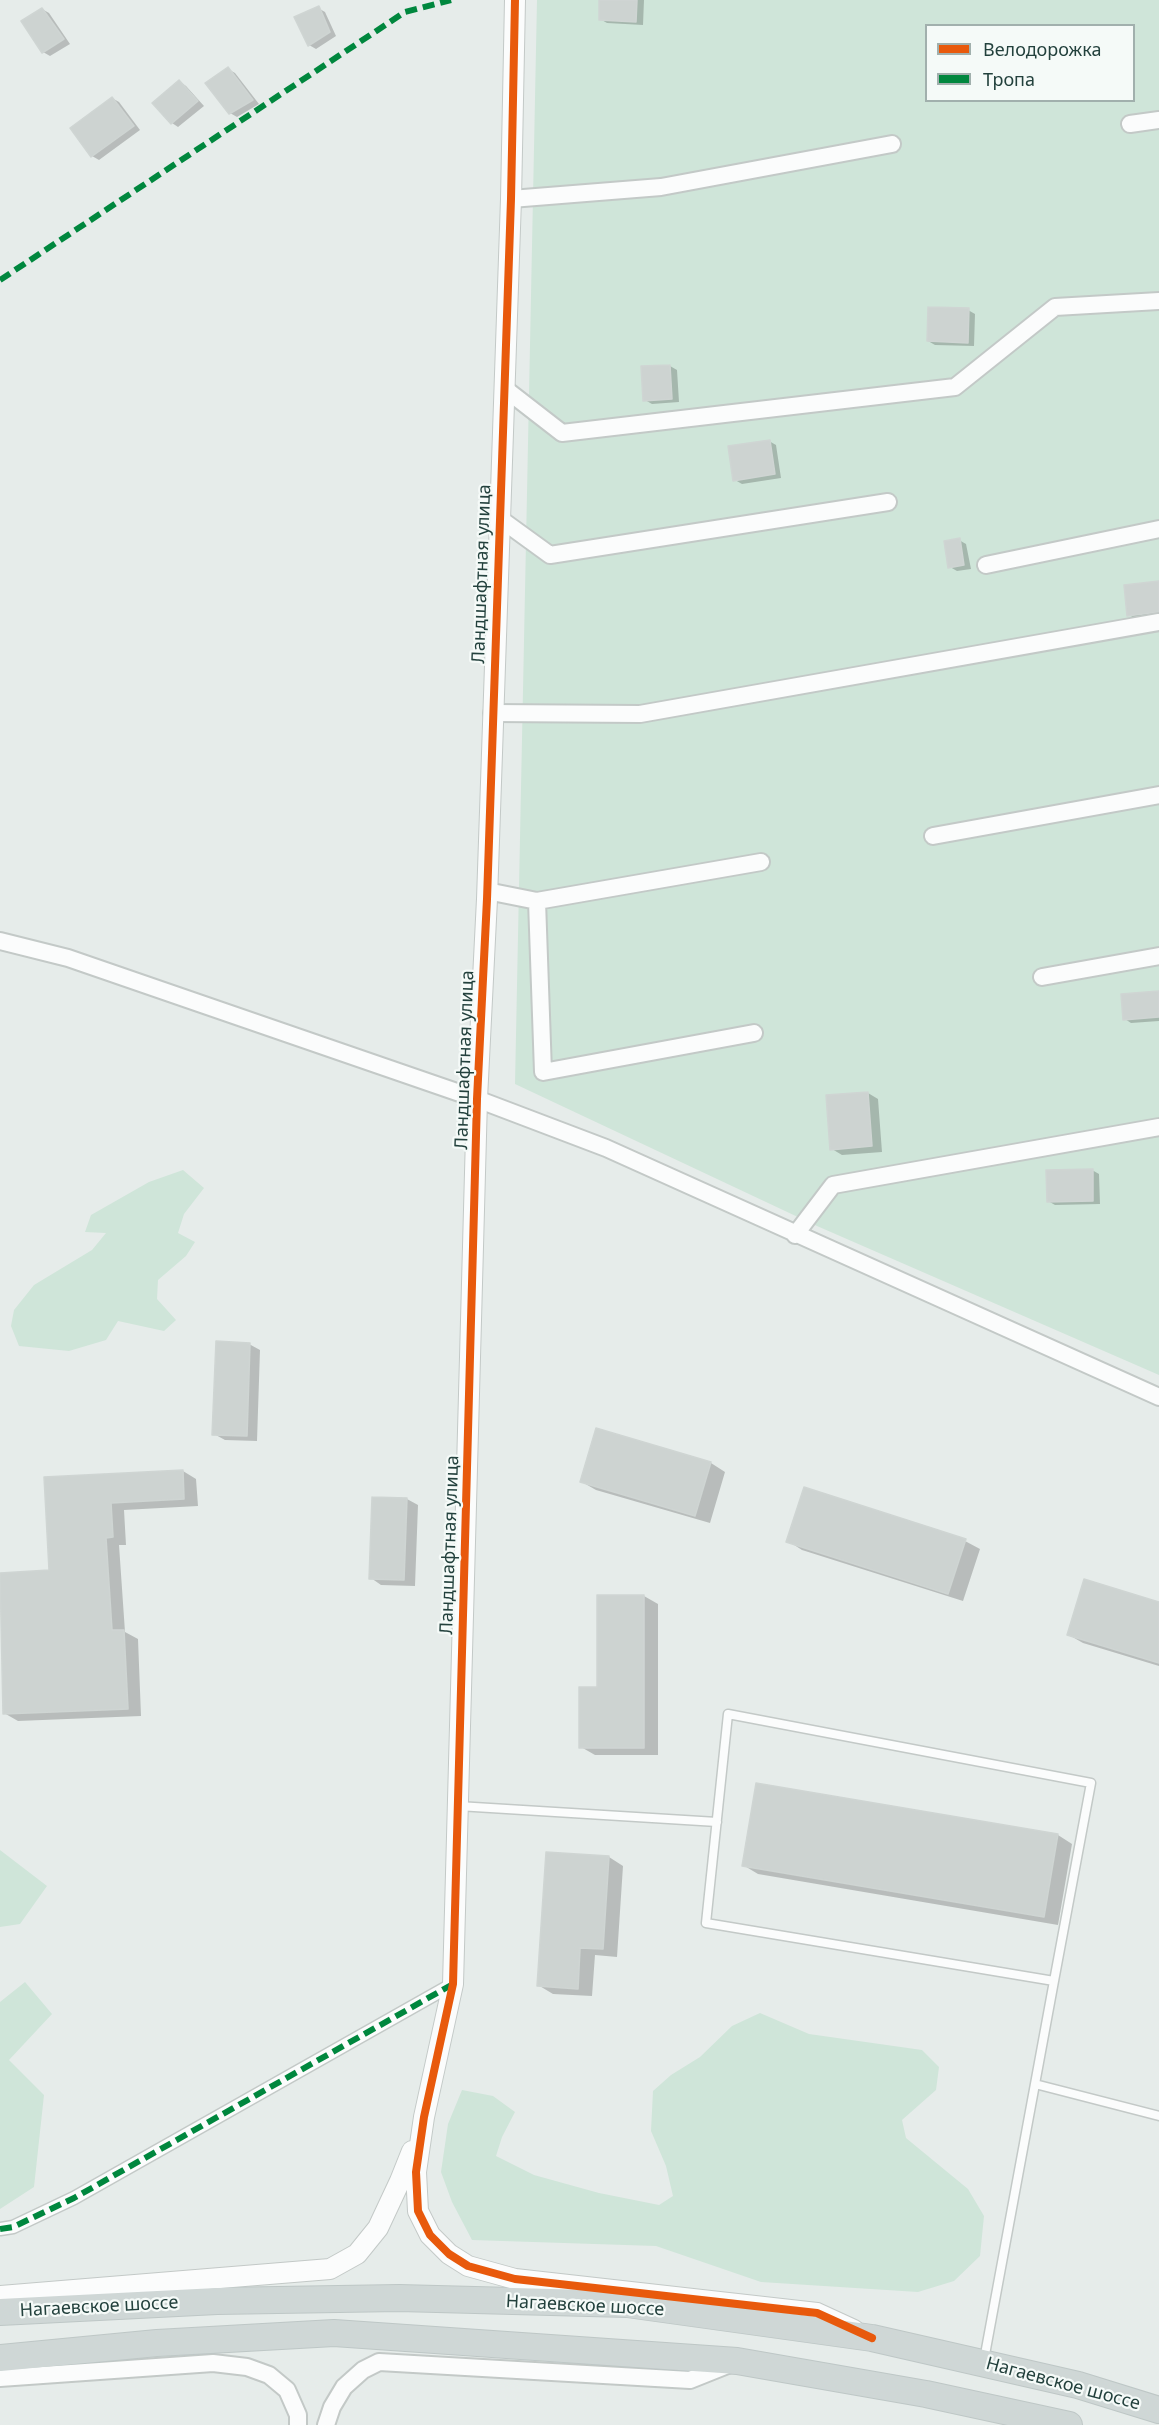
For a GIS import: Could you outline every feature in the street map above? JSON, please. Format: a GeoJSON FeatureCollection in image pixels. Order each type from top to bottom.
{"type":"FeatureCollection","features":[{"type":"Feature","properties":{"kind":"main road","name":"Нагаевское шоссе"},"geometry":{"type":"LineString","coordinates":[[0,2312],[217,2301],[399,2298],[627,2304],[872,2338],[1078,2385],[1159,2409]]}},
{"type":"Feature","properties":{"kind":"main road"},"geometry":{"type":"LineString","coordinates":[[0,2358],[157,2343],[334,2333],[737,2361],[926,2394],[1069,2425]]}},
{"type":"Feature","properties":{"kind":"street","name":"Ландшафтная улица"},"geometry":{"type":"LineString","coordinates":[[424,2117],[453,1984],[477,1099],[487,891],[511,199],[515,0]]}},
{"type":"Feature","properties":{"kind":"street"},"geometry":{"type":"LineString","coordinates":[[1130,124],[1159,120]]}},
{"type":"Feature","properties":{"kind":"street"},"geometry":{"type":"LineString","coordinates":[[511,199],[661,187],[892,144]]}},
{"type":"Feature","properties":{"kind":"street"},"geometry":{"type":"LineString","coordinates":[[504,387],[562,433],[955,387],[1055,307],[1159,301]]}},
{"type":"Feature","properties":{"kind":"street"},"geometry":{"type":"LineString","coordinates":[[499,518],[550,555],[888,502]]}},
{"type":"Feature","properties":{"kind":"street"},"geometry":{"type":"LineString","coordinates":[[986,565],[1159,528]]}},
{"type":"Feature","properties":{"kind":"street"},"geometry":{"type":"LineString","coordinates":[[492,713],[640,714],[1159,622]]}},
{"type":"Feature","properties":{"kind":"street"},"geometry":{"type":"LineString","coordinates":[[933,836],[1159,795]]}},
{"type":"Feature","properties":{"kind":"street"},"geometry":{"type":"LineString","coordinates":[[487,891],[537,901],[760,862]]}},
{"type":"Feature","properties":{"kind":"street"},"geometry":{"type":"LineString","coordinates":[[537,901],[543,1072],[754,1033]]}},
{"type":"Feature","properties":{"kind":"street"},"geometry":{"type":"LineString","coordinates":[[0,941],[68,958],[477,1099],[606,1148],[1159,1397]]}},
{"type":"Feature","properties":{"kind":"street"},"geometry":{"type":"LineString","coordinates":[[1042,977],[1159,956]]}},
{"type":"Feature","properties":{"kind":"street"},"geometry":{"type":"LineString","coordinates":[[795,1235],[833,1185],[1159,1127]]}},
{"type":"Feature","properties":{"kind":"street"},"geometry":{"type":"LineString","coordinates":[[0,2229],[13,2227],[74,2198],[453,1984]]}},
{"type":"Feature","properties":{"kind":"street"},"geometry":{"type":"LineString","coordinates":[[0,2296],[330,2270],[357,2254],[378,2228],[400,2181],[424,2117]]}},
{"type":"Feature","properties":{"kind":"street"},"geometry":{"type":"LineString","coordinates":[[424,2117],[416,2172],[418,2211],[430,2235],[449,2254],[468,2266],[515,2279],[817,2313],[872,2338]]}},
{"type":"Feature","properties":{"kind":"street"},"geometry":{"type":"LineString","coordinates":[[326,2425],[332,2407],[344,2387],[363,2370],[379,2361],[690,2379],[737,2361]]}},
{"type":"Feature","properties":{"kind":"street"},"geometry":{"type":"LineString","coordinates":[[0,2378],[213,2363],[247,2367],[269,2375],[287,2390],[298,2415],[298,2425]]}},
{"type":"Feature","properties":{"kind":"lane"},"geometry":{"type":"LineString","coordinates":[[983,2363],[1091,1783],[728,1714],[706,1923],[1054,1981]]}},
{"type":"Feature","properties":{"kind":"lane"},"geometry":{"type":"LineString","coordinates":[[458,1806],[717,1822]]}},
{"type":"Feature","properties":{"kind":"lane"},"geometry":{"type":"LineString","coordinates":[[1035,2084],[1159,2116]]}},
{"type":"Feature","properties":{"kind":"green space"},"geometry":{"type":"Polygon","coordinates":[[[537,0],[1159,0],[1159,1375],[817,1226],[515,1084],[537,0]]]}},
{"type":"Feature","properties":{"kind":"green space"},"geometry":{"type":"Polygon","coordinates":[[[183,1170],[204,1188],[184,1214],[178,1233],[195,1242],[186,1256],[158,1280],[157,1299],[176,1320],[164,1331],[118,1321],[106,1340],[69,1351],[19,1346],[11,1326],[14,1310],[34,1285],[92,1250],[106,1233],[85,1232],[91,1215],[149,1182],[183,1170]]]}},
{"type":"Feature","properties":{"kind":"green space"},"geometry":{"type":"Polygon","coordinates":[[[0,1850],[47,1886],[20,1924],[0,1927],[0,1850]]]}},
{"type":"Feature","properties":{"kind":"green space"},"geometry":{"type":"Polygon","coordinates":[[[25,1982],[52,2014],[9,2060],[44,2095],[34,2187],[0,2209],[0,2002],[25,1982]]]}},
{"type":"Feature","properties":{"kind":"green space"},"geometry":{"type":"Polygon","coordinates":[[[760,2013],[809,2034],[922,2050],[939,2067],[936,2090],[902,2120],[906,2138],[968,2189],[984,2216],[980,2256],[954,2281],[918,2292],[761,2282],[656,2246],[472,2240],[452,2202],[441,2172],[448,2124],[462,2090],[493,2096],[515,2112],[502,2137],[496,2156],[534,2175],[599,2193],[659,2205],[673,2196],[666,2166],[651,2131],[653,2091],[671,2075],[700,2057],[732,2026],[760,2013]]]}},
{"type":"Feature","properties":{"kind":"building"},"geometry":{"type":"Polygon","coordinates":[[[599,0],[637,0],[636,22],[599,20],[599,0]]]}},
{"type":"Feature","properties":{"kind":"building"},"geometry":{"type":"Polygon","coordinates":[[[319,6],[330,32],[308,46],[294,17],[319,6]]]}},
{"type":"Feature","properties":{"kind":"building"},"geometry":{"type":"Polygon","coordinates":[[[42,8],[64,39],[42,53],[21,21],[42,8]]]}},
{"type":"Feature","properties":{"kind":"building"},"geometry":{"type":"Polygon","coordinates":[[[228,67],[253,100],[229,114],[205,83],[228,67]]]}},
{"type":"Feature","properties":{"kind":"building"},"geometry":{"type":"Polygon","coordinates":[[[179,80],[198,101],[171,124],[152,103],[179,80]]]}},
{"type":"Feature","properties":{"kind":"building"},"geometry":{"type":"Polygon","coordinates":[[[112,97],[134,126],[91,157],[70,128],[112,97]]]}},
{"type":"Feature","properties":{"kind":"building"},"geometry":{"type":"Polygon","coordinates":[[[928,307],[969,308],[968,343],[927,341],[928,307]]]}},
{"type":"Feature","properties":{"kind":"building"},"geometry":{"type":"Polygon","coordinates":[[[670,365],[672,399],[643,401],[641,366],[670,365]]]}},
{"type":"Feature","properties":{"kind":"building"},"geometry":{"type":"Polygon","coordinates":[[[770,440],[775,474],[733,481],[728,446],[770,440]]]}},
{"type":"Feature","properties":{"kind":"building"},"geometry":{"type":"Polygon","coordinates":[[[960,538],[964,565],[948,568],[944,541],[960,538]]]}},
{"type":"Feature","properties":{"kind":"building"},"geometry":{"type":"Polygon","coordinates":[[[1159,581],[1159,612],[1127,616],[1124,585],[1159,581]]]}},
{"type":"Feature","properties":{"kind":"building"},"geometry":{"type":"Polygon","coordinates":[[[1159,991],[1159,1017],[1123,1020],[1121,994],[1159,991]]]}},
{"type":"Feature","properties":{"kind":"building"},"geometry":{"type":"Polygon","coordinates":[[[868,1092],[872,1146],[830,1150],[826,1095],[868,1092]]]}},
{"type":"Feature","properties":{"kind":"building"},"geometry":{"type":"Polygon","coordinates":[[[1093,1169],[1093,1201],[1047,1202],[1046,1170],[1093,1169]]]}},
{"type":"Feature","properties":{"kind":"building"},"geometry":{"type":"Polygon","coordinates":[[[216,1341],[250,1343],[247,1436],[212,1435],[216,1341]]]}},
{"type":"Feature","properties":{"kind":"building"},"geometry":{"type":"Polygon","coordinates":[[[596,1428],[711,1462],[695,1516],[580,1482],[596,1428]]]}},
{"type":"Feature","properties":{"kind":"building"},"geometry":{"type":"Polygon","coordinates":[[[183,1470],[184,1499],[111,1503],[113,1537],[106,1538],[112,1630],[124,1630],[128,1709],[3,1714],[0,1573],[49,1570],[44,1477],[183,1470]]]}},
{"type":"Feature","properties":{"kind":"building"},"geometry":{"type":"Polygon","coordinates":[[[804,1487],[966,1539],[948,1594],[786,1542],[804,1487]]]}},
{"type":"Feature","properties":{"kind":"building"},"geometry":{"type":"Polygon","coordinates":[[[372,1497],[407,1498],[404,1580],[369,1579],[372,1497]]]}},
{"type":"Feature","properties":{"kind":"building"},"geometry":{"type":"Polygon","coordinates":[[[1084,1579],[1159,1602],[1159,1663],[1067,1635],[1084,1579]]]}},
{"type":"Feature","properties":{"kind":"building"},"geometry":{"type":"Polygon","coordinates":[[[597,1595],[644,1595],[644,1748],[579,1748],[579,1687],[597,1687],[597,1595]]]}},
{"type":"Feature","properties":{"kind":"building"},"geometry":{"type":"Polygon","coordinates":[[[756,1783],[1058,1834],[1044,1917],[742,1866],[756,1783]]]}},
{"type":"Feature","properties":{"kind":"building"},"geometry":{"type":"Polygon","coordinates":[[[546,1852],[609,1856],[603,1949],[580,1948],[578,1989],[537,1986],[546,1852]]]}},
{"type":"Feature","properties":{"kind":"marked path"},"geometry":{"type":"LineString","coordinates":[[0,280],[405,12],[451,0]]}},
{"type":"Feature","properties":{"kind":"marked path"},"geometry":{"type":"LineString","coordinates":[[0,2229],[13,2227],[74,2198],[453,1984]]}},
{"type":"Feature","properties":{"kind":"cycle path"},"geometry":{"type":"LineString","coordinates":[[515,0],[511,199],[487,899],[477,1099],[453,1984],[424,2117],[416,2172],[418,2211],[430,2235],[449,2254],[468,2266],[515,2279],[817,2313],[872,2338]]}}]}
